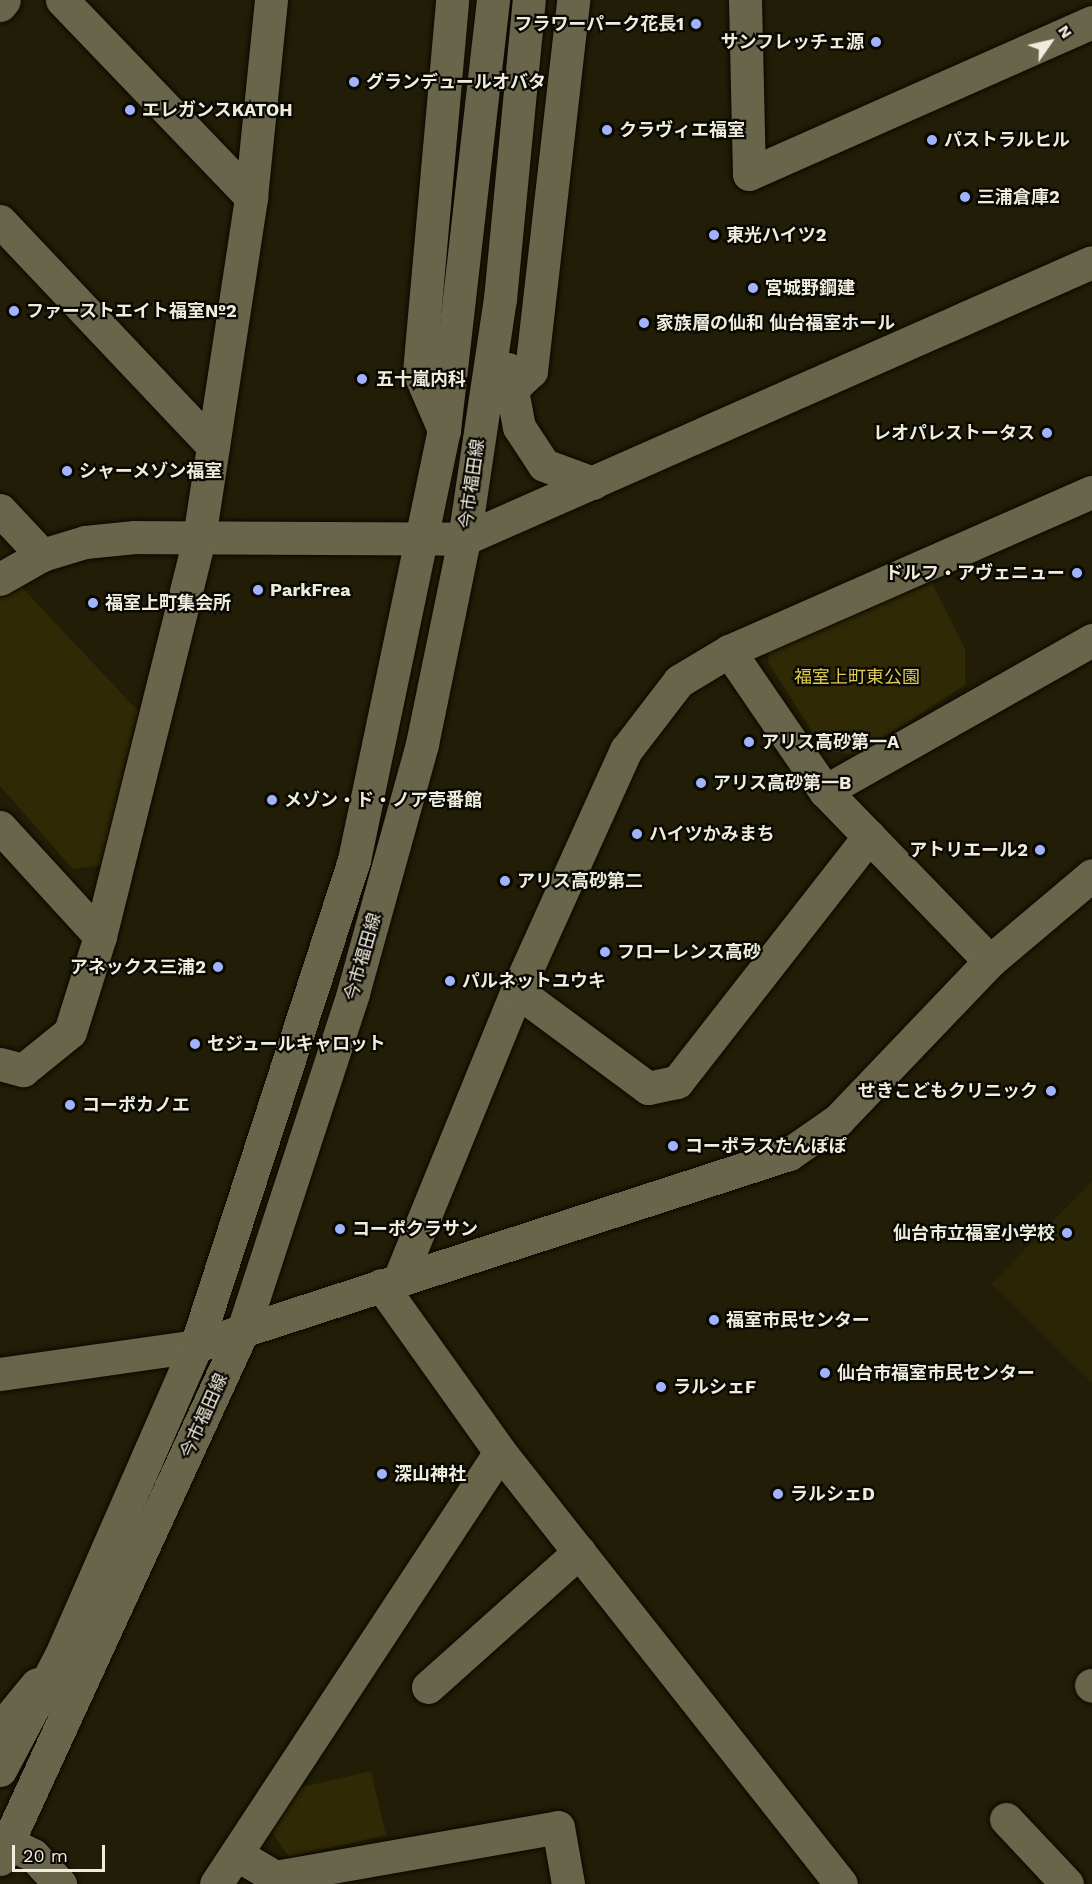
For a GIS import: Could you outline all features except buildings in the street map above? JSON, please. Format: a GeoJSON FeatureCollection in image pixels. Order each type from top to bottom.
{"type":"FeatureCollection","features":[{"type":"Feature","properties":{"kind":"street"},"geometry":{"type":"LineString","coordinates":[[0,5],[4,0]]}},
{"type":"Feature","properties":{"kind":"street"},"geometry":{"type":"LineString","coordinates":[[62,0],[251,197]]}},
{"type":"Feature","properties":{"kind":"street"},"geometry":{"type":"LineString","coordinates":[[0,1064],[23,1070],[70,1032],[100,936],[199,538],[251,197],[271,0]]}},
{"type":"Feature","properties":{"kind":"street"},"geometry":{"type":"LineString","coordinates":[[444,430],[419,372],[452,0]]}},
{"type":"Feature","properties":{"kind":"street","name":"今市福田線"},"geometry":{"type":"LineString","coordinates":[[0,1770],[61,1655],[196,1346],[354,860],[423,543],[444,430],[468,251],[493,0]]}},
{"type":"Feature","properties":{"kind":"street","name":"今市福田線"},"geometry":{"type":"LineString","coordinates":[[4,1851],[243,1330],[360,970],[422,744],[464,539],[500,299],[529,0]]}},
{"type":"Feature","properties":{"kind":"street"},"geometry":{"type":"LineString","coordinates":[[510,391],[531,370],[573,0]]}},
{"type":"Feature","properties":{"kind":"street"},"geometry":{"type":"LineString","coordinates":[[745,0],[749,174],[1092,22]]}},
{"type":"Feature","properties":{"kind":"street"},"geometry":{"type":"LineString","coordinates":[[0,221],[213,446]]}},
{"type":"Feature","properties":{"kind":"street"},"geometry":{"type":"LineString","coordinates":[[0,579],[42,555],[85,542],[199,538],[423,543],[464,539],[1092,262]]}},
{"type":"Feature","properties":{"kind":"street"},"geometry":{"type":"LineString","coordinates":[[500,299],[510,391],[519,427],[544,465],[593,483]]}},
{"type":"Feature","properties":{"kind":"street"},"geometry":{"type":"LineString","coordinates":[[390,1281],[626,750],[679,681],[729,651],[1092,492]]}},
{"type":"Feature","properties":{"kind":"street"},"geometry":{"type":"LineString","coordinates":[[0,510],[42,555]]}},
{"type":"Feature","properties":{"kind":"street"},"geometry":{"type":"LineString","coordinates":[[825,791],[1092,639]]}},
{"type":"Feature","properties":{"kind":"street"},"geometry":{"type":"LineString","coordinates":[[729,651],[825,791],[990,961]]}},
{"type":"Feature","properties":{"kind":"street"},"geometry":{"type":"LineString","coordinates":[[0,828],[100,936]]}},
{"type":"Feature","properties":{"kind":"street"},"geometry":{"type":"LineString","coordinates":[[517,991],[648,1088],[677,1082],[868,836]]}},
{"type":"Feature","properties":{"kind":"street"},"geometry":{"type":"LineString","coordinates":[[0,1374],[196,1346],[811,1142],[990,961],[1092,875]]}},
{"type":"Feature","properties":{"kind":"street"},"geometry":{"type":"LineString","coordinates":[[390,1281],[500,1452],[841,1884]]}},
{"type":"Feature","properties":{"kind":"street"},"geometry":{"type":"LineString","coordinates":[[216,1884],[500,1452]]}},
{"type":"Feature","properties":{"kind":"street"},"geometry":{"type":"LineString","coordinates":[[428,1687],[579,1552]]}},
{"type":"Feature","properties":{"kind":"street"},"geometry":{"type":"LineString","coordinates":[[0,1729],[61,1655]]}},
{"type":"Feature","properties":{"kind":"street"},"geometry":{"type":"LineString","coordinates":[[1006,1819],[1067,1884]]}},
{"type":"Feature","properties":{"kind":"street"},"geometry":{"type":"LineString","coordinates":[[236,1854],[275,1877],[384,1872],[558,1827],[568,1884]]}},
{"type":"Feature","properties":{"kind":"street"},"geometry":{"type":"LineString","coordinates":[[4,1851],[33,1855],[60,1884]]}},
{"type":"Feature","properties":{"kind":"shaded area","name":"仙台市立福室小学校"},"geometry":{"type":"Polygon","coordinates":[[[1092,1181],[1092,1383],[991,1284],[1092,1181]]]}},
{"type":"Feature","properties":{"kind":"green space"},"geometry":{"type":"Polygon","coordinates":[[[15,580],[141,714],[102,865],[73,869],[0,786],[0,596],[15,580]]]}},
{"type":"Feature","properties":{"kind":"green space","name":"福室上町東公園"},"geometry":{"type":"Polygon","coordinates":[[[908,581],[932,583],[965,649],[965,685],[857,755],[824,750],[768,662],[770,642],[908,581]]]}},
{"type":"Feature","properties":{"kind":"green space"},"geometry":{"type":"Polygon","coordinates":[[[371,1771],[386,1835],[289,1857],[272,1833],[294,1789],[371,1771]]]}},
{"type":"Feature","properties":{"kind":"place","name":"フラワーパーク花長1"},"geometry":{"type":"Point","coordinates":[696,24]}},
{"type":"Feature","properties":{"kind":"place","name":"サンフレッチェ源"},"geometry":{"type":"Point","coordinates":[876,42]}},
{"type":"Feature","properties":{"kind":"place","name":"グランデュールオバタ"},"geometry":{"type":"Point","coordinates":[354,82]}},
{"type":"Feature","properties":{"kind":"place","name":"エレガンスKATOH"},"geometry":{"type":"Point","coordinates":[130,110]}},
{"type":"Feature","properties":{"kind":"place","name":"クラヴィエ福室"},"geometry":{"type":"Point","coordinates":[607,130]}},
{"type":"Feature","properties":{"kind":"place","name":"パストラルヒル"},"geometry":{"type":"Point","coordinates":[932,140]}},
{"type":"Feature","properties":{"kind":"place","name":"三浦倉庫2"},"geometry":{"type":"Point","coordinates":[965,197]}},
{"type":"Feature","properties":{"kind":"place","name":"東光ハイツ2"},"geometry":{"type":"Point","coordinates":[714,235]}},
{"type":"Feature","properties":{"kind":"place","name":"宮城野鋼建"},"geometry":{"type":"Point","coordinates":[753,288]}},
{"type":"Feature","properties":{"kind":"place","name":"ファーストエイト福室№2"},"geometry":{"type":"Point","coordinates":[14,311]}},
{"type":"Feature","properties":{"kind":"place","name":"家族層の仙和 仙台福室ホール"},"geometry":{"type":"Point","coordinates":[644,323]}},
{"type":"Feature","properties":{"kind":"place","name":"五十嵐内科"},"geometry":{"type":"Point","coordinates":[362,379]}},
{"type":"Feature","properties":{"kind":"place","name":"レオパレストータス"},"geometry":{"type":"Point","coordinates":[1047,433]}},
{"type":"Feature","properties":{"kind":"place","name":"シャーメゾン福室"},"geometry":{"type":"Point","coordinates":[67,471]}},
{"type":"Feature","properties":{"kind":"place","name":"ドルフ・アヴェニュー"},"geometry":{"type":"Point","coordinates":[1077,573]}},
{"type":"Feature","properties":{"kind":"place","name":"ParkFrea"},"geometry":{"type":"Point","coordinates":[258,590]}},
{"type":"Feature","properties":{"kind":"place","name":"福室上町集会所"},"geometry":{"type":"Point","coordinates":[93,603]}},
{"type":"Feature","properties":{"kind":"place","name":"アリス高砂第一A"},"geometry":{"type":"Point","coordinates":[749,742]}},
{"type":"Feature","properties":{"kind":"place","name":"アリス高砂第一B"},"geometry":{"type":"Point","coordinates":[701,783]}},
{"type":"Feature","properties":{"kind":"place","name":"メゾン・ド・ノア壱番館"},"geometry":{"type":"Point","coordinates":[272,800]}},
{"type":"Feature","properties":{"kind":"place","name":"ハイツかみまち"},"geometry":{"type":"Point","coordinates":[637,834]}},
{"type":"Feature","properties":{"kind":"place","name":"アトリエール2"},"geometry":{"type":"Point","coordinates":[1040,850]}},
{"type":"Feature","properties":{"kind":"place","name":"アリス高砂第二"},"geometry":{"type":"Point","coordinates":[505,881]}},
{"type":"Feature","properties":{"kind":"place","name":"フローレンス高砂"},"geometry":{"type":"Point","coordinates":[605,952]}},
{"type":"Feature","properties":{"kind":"place","name":"アネックス三浦2"},"geometry":{"type":"Point","coordinates":[218,967]}},
{"type":"Feature","properties":{"kind":"place","name":"パルネットユウキ"},"geometry":{"type":"Point","coordinates":[450,981]}},
{"type":"Feature","properties":{"kind":"place","name":"セジュールキャロット"},"geometry":{"type":"Point","coordinates":[195,1044]}},
{"type":"Feature","properties":{"kind":"place","name":"せきこどもクリニック"},"geometry":{"type":"Point","coordinates":[1051,1091]}},
{"type":"Feature","properties":{"kind":"place","name":"コーポカノエ"},"geometry":{"type":"Point","coordinates":[70,1105]}},
{"type":"Feature","properties":{"kind":"place","name":"コーポラスたんぽぽ"},"geometry":{"type":"Point","coordinates":[673,1146]}},
{"type":"Feature","properties":{"kind":"place","name":"コーポクラサン"},"geometry":{"type":"Point","coordinates":[340,1229]}},
{"type":"Feature","properties":{"kind":"place","name":"仙台市立福室小学校"},"geometry":{"type":"Point","coordinates":[1067,1233]}},
{"type":"Feature","properties":{"kind":"place","name":"福室市民センター"},"geometry":{"type":"Point","coordinates":[714,1320]}},
{"type":"Feature","properties":{"kind":"place","name":"仙台市福室市民センター"},"geometry":{"type":"Point","coordinates":[825,1373]}},
{"type":"Feature","properties":{"kind":"place","name":"ラルシェF"},"geometry":{"type":"Point","coordinates":[661,1387]}},
{"type":"Feature","properties":{"kind":"place","name":"深山神社"},"geometry":{"type":"Point","coordinates":[382,1474]}},
{"type":"Feature","properties":{"kind":"place","name":"ラルシェD"},"geometry":{"type":"Point","coordinates":[778,1494]}}]}
